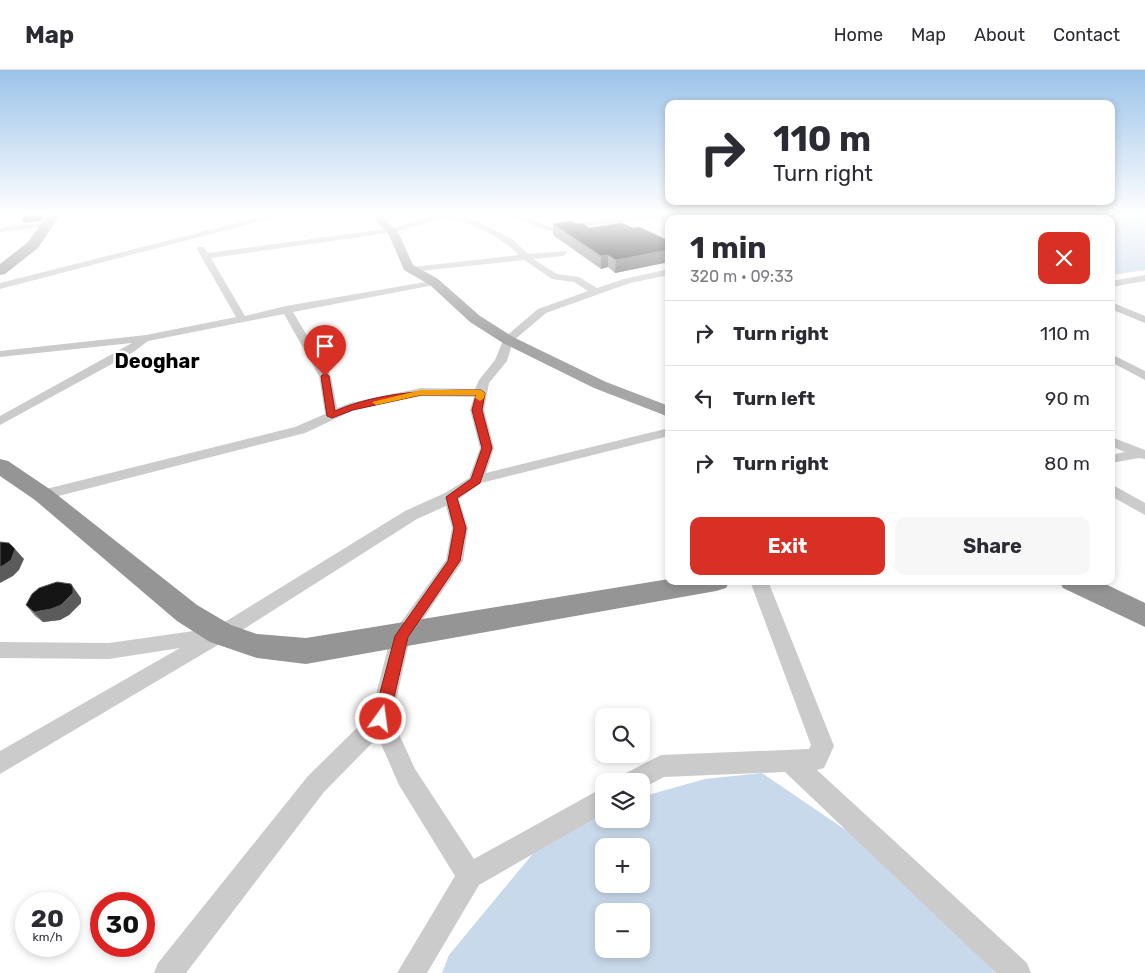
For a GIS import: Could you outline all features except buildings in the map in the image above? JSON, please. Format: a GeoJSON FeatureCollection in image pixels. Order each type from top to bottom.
{"type":"FeatureCollection","features":[{"type":"Feature","properties":{"kind":"highway"},"geometry":{"type":"LineString","coordinates":[[0,271],[18,257]]}},
{"type":"Feature","properties":{"kind":"highway"},"geometry":{"type":"LineString","coordinates":[[0,466],[44,495],[187,613],[221,634],[257,646],[306,651],[693,585]]}},
{"type":"Feature","properties":{"kind":"highway"},"geometry":{"type":"LineString","coordinates":[[1081,585],[1145,616]]}},
{"type":"Feature","properties":{"kind":"main road"},"geometry":{"type":"LineString","coordinates":[[403,257],[408,267],[434,282],[475,318],[508,340],[600,386],[665,410]]}},
{"type":"Feature","properties":{"kind":"street"},"geometry":{"type":"LineString","coordinates":[[0,286],[114,257]]}},
{"type":"Feature","properties":{"kind":"street"},"geometry":{"type":"LineString","coordinates":[[206,257],[242,318]]}},
{"type":"Feature","properties":{"kind":"street"},"geometry":{"type":"LineString","coordinates":[[413,270],[533,257]]}},
{"type":"Feature","properties":{"kind":"street"},"geometry":{"type":"LineString","coordinates":[[527,258],[555,277],[576,279],[596,292]]}},
{"type":"Feature","properties":{"kind":"street"},"geometry":{"type":"LineString","coordinates":[[476,480],[487,448],[477,410],[483,383],[501,360],[508,340],[542,310],[627,281],[665,273]]}},
{"type":"Feature","properties":{"kind":"street"},"geometry":{"type":"LineString","coordinates":[[1115,283],[1145,278]]}},
{"type":"Feature","properties":{"kind":"street"},"geometry":{"type":"LineString","coordinates":[[0,354],[146,338],[286,309],[434,282]]}},
{"type":"Feature","properties":{"kind":"street"},"geometry":{"type":"LineString","coordinates":[[286,309],[325,376],[332,416]]}},
{"type":"Feature","properties":{"kind":"street"},"geometry":{"type":"LineString","coordinates":[[1115,309],[1145,320]]}},
{"type":"Feature","properties":{"kind":"street"},"geometry":{"type":"LineString","coordinates":[[0,421],[128,351],[146,338]]}},
{"type":"Feature","properties":{"kind":"street"},"geometry":{"type":"LineString","coordinates":[[1115,359],[1145,376]]}},
{"type":"Feature","properties":{"kind":"street"},"geometry":{"type":"LineString","coordinates":[[44,495],[300,430],[350,407],[421,392],[481,393]]}},
{"type":"Feature","properties":{"kind":"street"},"geometry":{"type":"LineString","coordinates":[[0,763],[221,634],[411,515],[451,497],[476,480],[665,433]]}},
{"type":"Feature","properties":{"kind":"street"},"geometry":{"type":"LineString","coordinates":[[1115,443],[1143,454]]}},
{"type":"Feature","properties":{"kind":"street"},"geometry":{"type":"LineString","coordinates":[[1115,458],[1143,454]]}},
{"type":"Feature","properties":{"kind":"street"},"geometry":{"type":"LineString","coordinates":[[1115,491],[1145,510]]}},
{"type":"Feature","properties":{"kind":"street"},"geometry":{"type":"LineString","coordinates":[[168,973],[316,784],[381,719],[402,636],[454,561],[460,528],[451,497]]}},
{"type":"Feature","properties":{"kind":"street"},"geometry":{"type":"LineString","coordinates":[[648,773],[660,766],[816,760],[823,746],[761,585]]}},
{"type":"Feature","properties":{"kind":"street"},"geometry":{"type":"LineString","coordinates":[[0,650],[109,651],[221,634]]}},
{"type":"Feature","properties":{"kind":"street"},"geometry":{"type":"LineString","coordinates":[[381,719],[407,777],[470,876]]}},
{"type":"Feature","properties":{"kind":"street"},"geometry":{"type":"LineString","coordinates":[[790,761],[1017,973]]}},
{"type":"Feature","properties":{"kind":"street"},"geometry":{"type":"LineString","coordinates":[[411,973],[470,876],[595,804]]}},
{"type":"Feature","properties":{"kind":"street"},"geometry":{"type":"LineString","coordinates":[[970,930],[999,973]]}},
{"type":"Feature","properties":{"kind":"water"},"geometry":{"type":"Polygon","coordinates":[[[1115,257],[1145,257],[1145,270],[1115,274],[1115,257]]]}},
{"type":"Feature","properties":{"kind":"water"},"geometry":{"type":"Polygon","coordinates":[[[762,773],[919,880],[995,973],[442,973],[449,955],[560,821],[595,811],[595,828],[650,828],[650,794],[705,779],[762,773]]]}},
{"type":"Feature","properties":{"kind":"slow traffic"},"geometry":{"type":"LineString","coordinates":[[376,402],[421,392],[481,393],[480,398]]}},
{"type":"Feature","properties":{"kind":"district","name":"Deoghar"},"geometry":{"type":"Point","coordinates":[157,361]}},
{"type":"Feature","properties":{"kind":"route"},"geometry":{"type":"LineString","coordinates":[[325,376],[332,416],[350,407],[421,392],[481,393],[477,410],[487,448],[476,480],[451,497],[460,528],[454,561],[402,636],[381,719]]}}]}
